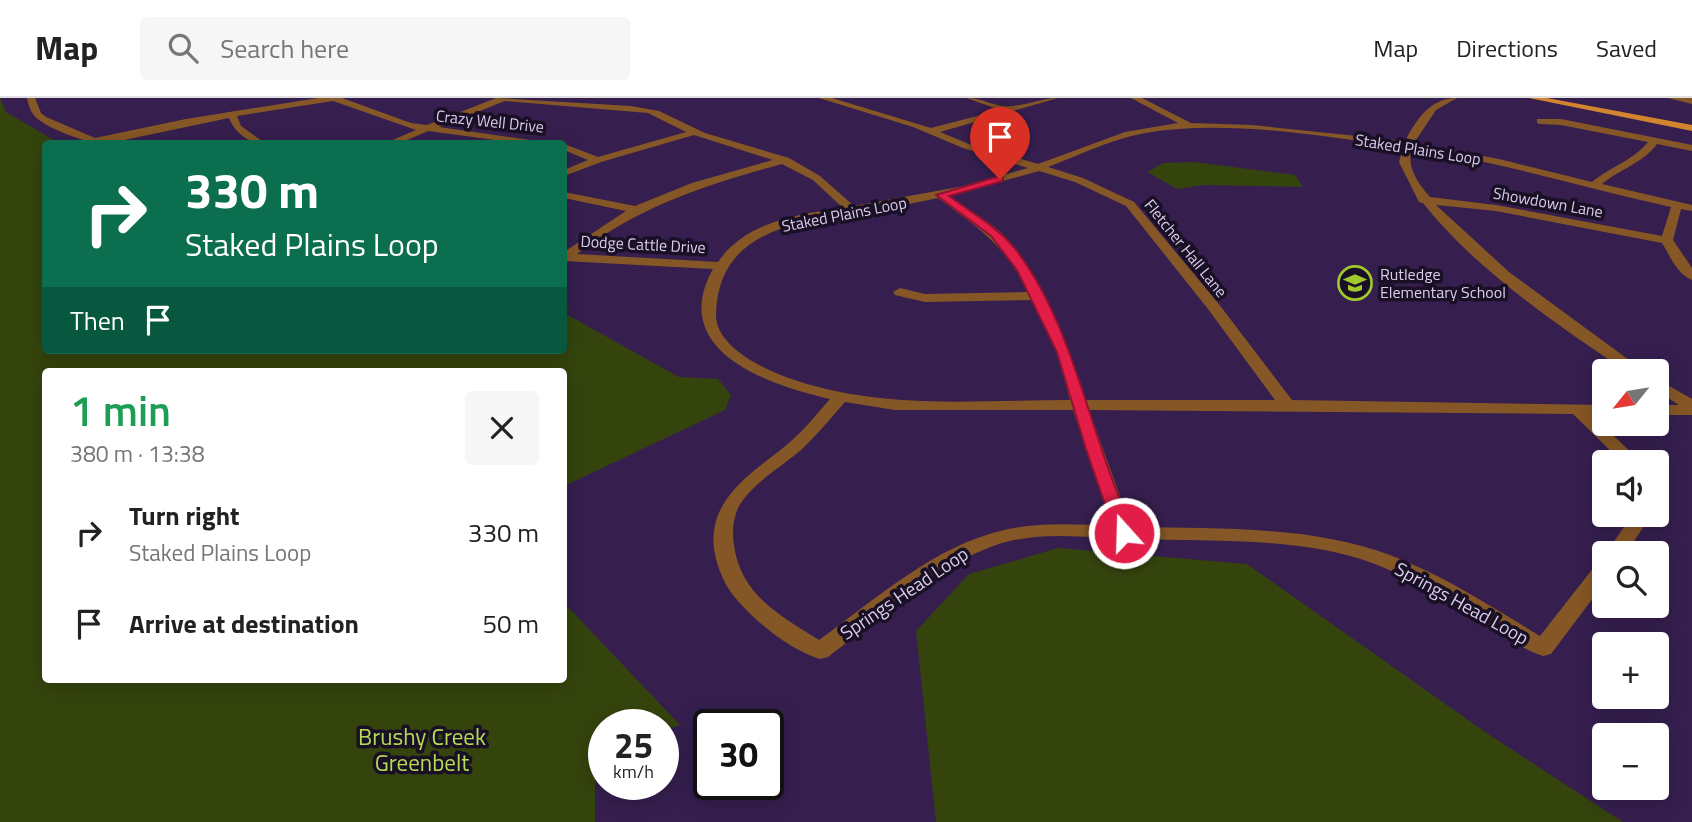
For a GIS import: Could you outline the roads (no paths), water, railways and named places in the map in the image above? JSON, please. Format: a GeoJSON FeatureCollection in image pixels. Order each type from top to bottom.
{"type":"FeatureCollection","features":[{"type":"Feature","properties":{"kind":"main road"},"geometry":{"type":"LineString","coordinates":[[1533,98],[1692,126]]}},
{"type":"Feature","properties":{"kind":"main road"},"geometry":{"type":"LineString","coordinates":[[1553,98],[1692,126]]}},
{"type":"Feature","properties":{"kind":"street"},"geometry":{"type":"LineString","coordinates":[[32,98],[37,114],[43,119],[94,140]]}},
{"type":"Feature","properties":{"kind":"street","name":"Crazy Well Drive"},"geometry":{"type":"LineString","coordinates":[[109,140],[334,98],[395,123],[422,129],[518,140]]}},
{"type":"Feature","properties":{"kind":"street"},"geometry":{"type":"LineString","coordinates":[[397,140],[505,98],[624,108],[663,115],[695,132],[785,160],[826,183],[851,210]]}},
{"type":"Feature","properties":{"kind":"street"},"geometry":{"type":"LineString","coordinates":[[624,108],[638,98]]}},
{"type":"Feature","properties":{"kind":"street","name":"Fletcher Hall Lane"},"geometry":{"type":"LineString","coordinates":[[824,98],[1099,188],[1136,209],[1287,405]]}},
{"type":"Feature","properties":{"kind":"street"},"geometry":{"type":"LineString","coordinates":[[971,98],[1011,110]]}},
{"type":"Feature","properties":{"kind":"street"},"geometry":{"type":"LineString","coordinates":[[930,131],[1054,98]]}},
{"type":"Feature","properties":{"kind":"street"},"geometry":{"type":"LineString","coordinates":[[1135,98],[1188,125]]}},
{"type":"Feature","properties":{"kind":"street"},"geometry":{"type":"LineString","coordinates":[[1453,98],[1438,102],[1406,144],[1403,159],[1406,172],[1423,200],[1442,220],[1548,310],[1619,359]]}},
{"type":"Feature","properties":{"kind":"street"},"geometry":{"type":"LineString","coordinates":[[1672,98],[1692,101]]}},
{"type":"Feature","properties":{"kind":"street"},"geometry":{"type":"LineString","coordinates":[[232,116],[237,127],[255,140]]}},
{"type":"Feature","properties":{"kind":"street"},"geometry":{"type":"LineString","coordinates":[[1540,121],[1561,122],[1692,148]]}},
{"type":"Feature","properties":{"kind":"street","name":"Staked Plains Loop"},"geometry":{"type":"LineString","coordinates":[[1592,410],[1287,405],[895,405],[840,398],[775,379],[751,367],[720,342],[707,316],[708,299],[720,266],[741,244],[768,229],[802,218],[941,195],[1038,168],[1111,137],[1188,125],[1251,127],[1406,144],[1460,153],[1592,187],[1692,208]]}},
{"type":"Feature","properties":{"kind":"street"},"geometry":{"type":"LineString","coordinates":[[567,172],[597,160],[695,132]]}},
{"type":"Feature","properties":{"kind":"street"},"geometry":{"type":"LineString","coordinates":[[1592,187],[1610,172],[1644,154],[1654,141]]}},
{"type":"Feature","properties":{"kind":"street","name":"Crazy Well Drive"},"geometry":{"type":"LineString","coordinates":[[567,148],[597,160]]}},
{"type":"Feature","properties":{"kind":"street"},"geometry":{"type":"LineString","coordinates":[[567,255],[594,233],[634,209],[692,186],[785,160]]}},
{"type":"Feature","properties":{"kind":"street"},"geometry":{"type":"LineString","coordinates":[[941,195],[980,221],[1011,251],[1063,352],[1093,449],[1124,533]]}},
{"type":"Feature","properties":{"kind":"street"},"geometry":{"type":"LineString","coordinates":[[567,196],[634,209]]}},
{"type":"Feature","properties":{"kind":"street","name":"Showdown Lane"},"geometry":{"type":"LineString","coordinates":[[1423,200],[1496,208],[1667,240]]}},
{"type":"Feature","properties":{"kind":"street"},"geometry":{"type":"LineString","coordinates":[[1677,205],[1667,240],[1692,276]]}},
{"type":"Feature","properties":{"kind":"street","name":"Dodge Cattle Drive"},"geometry":{"type":"LineString","coordinates":[[567,257],[720,266]]}},
{"type":"Feature","properties":{"kind":"street"},"geometry":{"type":"LineString","coordinates":[[900,292],[925,298],[1035,296]]}},
{"type":"Feature","properties":{"kind":"street"},"geometry":{"type":"LineString","coordinates":[[1670,393],[1692,408]]}},
{"type":"Feature","properties":{"kind":"street","name":"Springs Head Loop"},"geometry":{"type":"LineString","coordinates":[[840,398],[807,436],[754,481],[731,505],[723,527],[728,572],[741,594],[765,616],[820,651],[945,562],[980,544],[1017,534],[1048,531],[1283,539],[1326,544],[1369,555],[1412,572],[1543,648],[1592,584]]}},
{"type":"Feature","properties":{"kind":"street"},"geometry":{"type":"LineString","coordinates":[[1670,409],[1692,408]]}},
{"type":"Feature","properties":{"kind":"street"},"geometry":{"type":"LineString","coordinates":[[1578,410],[1620,450]]}},
{"type":"Feature","properties":{"kind":"place","name":"Rutledge Elementary School"},"geometry":{"type":"Point","coordinates":[1355,283]}},
{"type":"Feature","properties":{"kind":"park label","name":"Brushy Creek Greenbelt"},"geometry":{"type":"Point","coordinates":[422,750]}}]}
